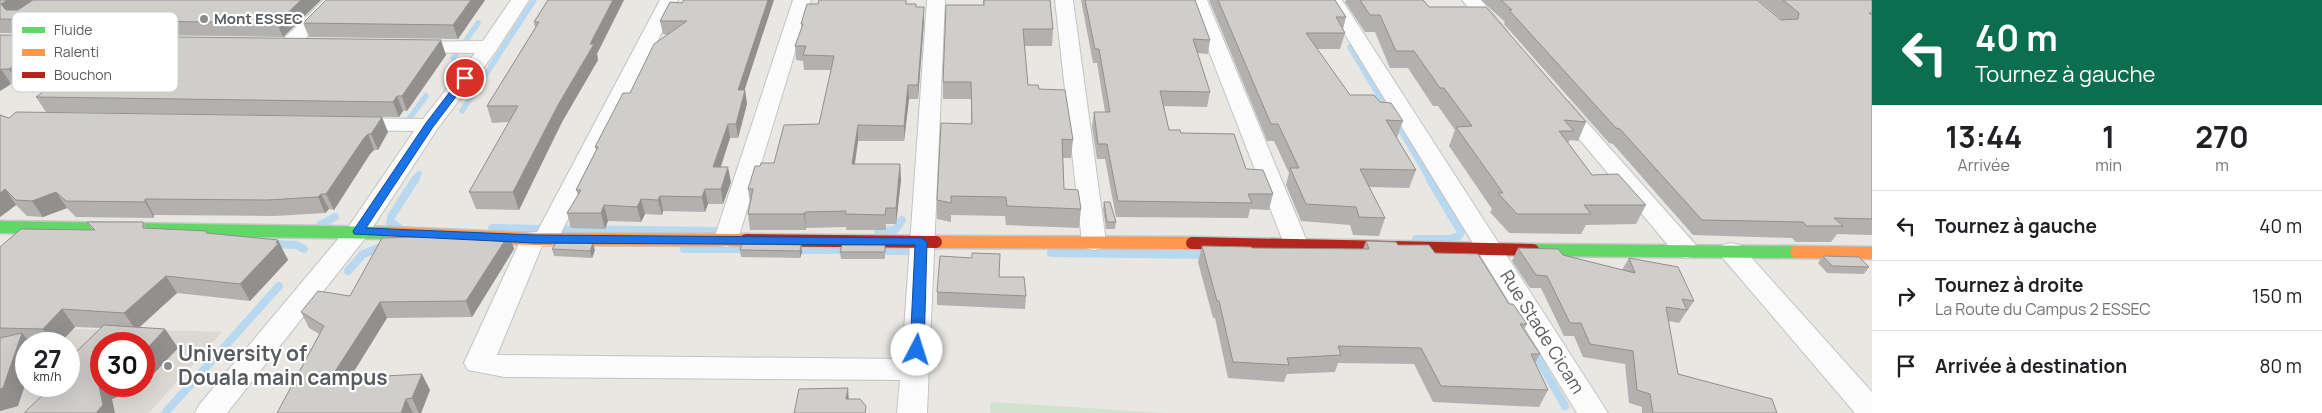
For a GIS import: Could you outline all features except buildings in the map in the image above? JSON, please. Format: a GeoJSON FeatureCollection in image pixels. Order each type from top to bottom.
{"type":"FeatureCollection","features":[{"type":"Feature","properties":{"kind":"street"},"geometry":{"type":"LineString","coordinates":[[288,45],[334,0]]}},
{"type":"Feature","properties":{"kind":"street"},"geometry":{"type":"LineString","coordinates":[[210,413],[358,231],[429,125],[489,47],[520,0]]}},
{"type":"Feature","properties":{"kind":"street"},"geometry":{"type":"LineString","coordinates":[[669,0],[540,239],[478,363],[504,366],[915,370]]}},
{"type":"Feature","properties":{"kind":"street"},"geometry":{"type":"LineString","coordinates":[[726,240],[802,0]]}},
{"type":"Feature","properties":{"kind":"street"},"geometry":{"type":"LineString","coordinates":[[912,413],[919,330],[922,242],[936,0]]}},
{"type":"Feature","properties":{"kind":"street"},"geometry":{"type":"LineString","coordinates":[[1064,0],[1094,242]]}},
{"type":"Feature","properties":{"kind":"street"},"geometry":{"type":"LineString","coordinates":[[1198,0],[1296,244]]}},
{"type":"Feature","properties":{"kind":"street","name":"Rue Stade Cicam"},"geometry":{"type":"LineString","coordinates":[[1334,0],[1593,413]]}},
{"type":"Feature","properties":{"kind":"street"},"geometry":{"type":"LineString","coordinates":[[1471,0],[1510,46]]}},
{"type":"Feature","properties":{"kind":"street"},"geometry":{"type":"LineString","coordinates":[[268,45],[316,45]]}},
{"type":"Feature","properties":{"kind":"street"},"geometry":{"type":"LineString","coordinates":[[393,46],[489,47]]}},
{"type":"Feature","properties":{"kind":"street"},"geometry":{"type":"LineString","coordinates":[[1549,91],[1686,250]]}},
{"type":"Feature","properties":{"kind":"street"},"geometry":{"type":"LineString","coordinates":[[329,124],[429,125]]}},
{"type":"Feature","properties":{"kind":"street"},"geometry":{"type":"LineString","coordinates":[[0,227],[358,231],[540,239],[1296,244],[1491,250],[1686,250],[1872,253]]}},
{"type":"Feature","properties":{"kind":"street"},"geometry":{"type":"LineString","coordinates":[[1731,251],[1872,412]]}},
{"type":"Feature","properties":{"kind":"shaded area","name":"University of Douala main campus"},"geometry":{"type":"Polygon","coordinates":[[[73,329],[222,332],[149,413],[0,413],[0,346],[15,346],[15,397],[80,397],[80,332],[70,332],[73,329]]]}},
{"type":"Feature","properties":{"kind":"green space"},"geometry":{"type":"Polygon","coordinates":[[[991,402],[1165,413],[990,413],[991,402]]]}},
{"type":"Feature","properties":{"kind":"waterway"},"geometry":{"type":"LineString","coordinates":[[462,111],[534,0]]}},
{"type":"Feature","properties":{"kind":"waterway"},"geometry":{"type":"LineString","coordinates":[[464,43],[478,23]]}},
{"type":"Feature","properties":{"kind":"waterway"},"geometry":{"type":"LineString","coordinates":[[1350,47],[1387,109]]}},
{"type":"Feature","properties":{"kind":"waterway"},"geometry":{"type":"LineString","coordinates":[[453,58],[459,50]]}},
{"type":"Feature","properties":{"kind":"waterway"},"geometry":{"type":"LineString","coordinates":[[406,123],[426,96]]}},
{"type":"Feature","properties":{"kind":"waterway"},"geometry":{"type":"LineString","coordinates":[[1397,124],[1430,180]]}},
{"type":"Feature","properties":{"kind":"waterway"},"geometry":{"type":"LineString","coordinates":[[415,180],[419,174]]}},
{"type":"Feature","properties":{"kind":"waterway"},"geometry":{"type":"LineString","coordinates":[[398,227],[390,222],[391,217],[416,178]]}},
{"type":"Feature","properties":{"kind":"waterway"},"geometry":{"type":"LineString","coordinates":[[1416,239],[1450,239],[1459,236],[1461,232],[1429,178]]}},
{"type":"Feature","properties":{"kind":"waterway"},"geometry":{"type":"LineString","coordinates":[[320,225],[335,217]]}},
{"type":"Feature","properties":{"kind":"waterway"},"geometry":{"type":"LineString","coordinates":[[878,232],[895,230],[902,220]]}},
{"type":"Feature","properties":{"kind":"waterway"},"geometry":{"type":"LineString","coordinates":[[492,228],[544,229]]}},
{"type":"Feature","properties":{"kind":"waterway"},"geometry":{"type":"LineString","coordinates":[[560,229],[720,231]]}},
{"type":"Feature","properties":{"kind":"waterway"},"geometry":{"type":"LineString","coordinates":[[273,244],[296,245],[304,249]]}},
{"type":"Feature","properties":{"kind":"waterway"},"geometry":{"type":"LineString","coordinates":[[348,271],[363,254],[384,246]]}},
{"type":"Feature","properties":{"kind":"waterway"},"geometry":{"type":"LineString","coordinates":[[684,249],[748,249]]}},
{"type":"Feature","properties":{"kind":"waterway"},"geometry":{"type":"LineString","coordinates":[[794,250],[848,250]]}},
{"type":"Feature","properties":{"kind":"waterway"},"geometry":{"type":"LineString","coordinates":[[876,251],[911,251]]}},
{"type":"Feature","properties":{"kind":"waterway"},"geometry":{"type":"LineString","coordinates":[[1051,253],[1208,255]]}},
{"type":"Feature","properties":{"kind":"waterway"},"geometry":{"type":"LineString","coordinates":[[165,413],[279,286]]}},
{"type":"Feature","properties":{"kind":"waterway"},"geometry":{"type":"LineString","coordinates":[[1533,350],[1565,406]]}},
{"type":"Feature","properties":{"kind":"traffic: fast"},"geometry":{"type":"LineString","coordinates":[[0,227],[392,233]]}},
{"type":"Feature","properties":{"kind":"traffic: fast"},"geometry":{"type":"LineString","coordinates":[[1533,250],[1796,252]]}},
{"type":"Feature","properties":{"kind":"traffic: slow"},"geometry":{"type":"LineString","coordinates":[[392,233],[533,239],[746,240]]}},
{"type":"Feature","properties":{"kind":"traffic: slow"},"geometry":{"type":"LineString","coordinates":[[936,242],[1192,243]]}},
{"type":"Feature","properties":{"kind":"traffic: slow"},"geometry":{"type":"LineString","coordinates":[[1796,252],[1872,253]]}},
{"type":"Feature","properties":{"kind":"traffic: jam"},"geometry":{"type":"LineString","coordinates":[[746,240],[936,242]]}},
{"type":"Feature","properties":{"kind":"traffic: jam"},"geometry":{"type":"LineString","coordinates":[[1192,243],[1533,250]]}},
{"type":"Feature","properties":{"kind":"place","name":"Mont ESSEC"},"geometry":{"type":"Point","coordinates":[204,19]}},
{"type":"Feature","properties":{"kind":"place","name":"University of Douala main campus"},"geometry":{"type":"Point","coordinates":[168,366]}},
{"type":"Feature","properties":{"kind":"route"},"geometry":{"type":"LineString","coordinates":[[465,78],[429,125],[358,231],[534,239],[922,242],[917,350]]}}]}
